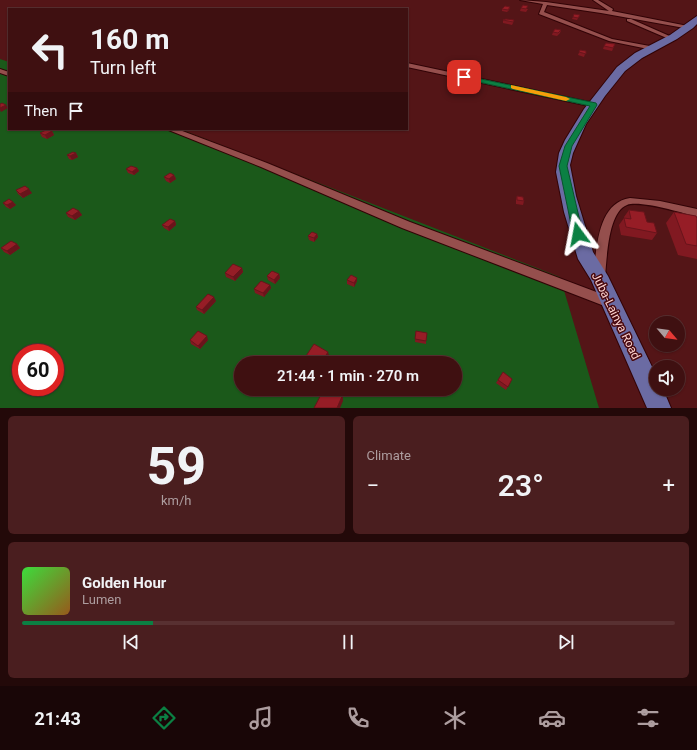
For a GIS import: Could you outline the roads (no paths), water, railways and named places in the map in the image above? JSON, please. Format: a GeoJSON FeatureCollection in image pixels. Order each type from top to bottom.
{"type":"FeatureCollection","features":[{"type":"Feature","properties":{"kind":"main road","name":"Juba-Lainya Road"},"geometry":{"type":"LineString","coordinates":[[660,408],[610,303],[599,276],[587,259],[578,234],[563,166],[568,146],[594,105],[621,68],[631,60],[693,26]]}},
{"type":"Feature","properties":{"kind":"street"},"geometry":{"type":"LineString","coordinates":[[522,0],[693,26]]}},
{"type":"Feature","properties":{"kind":"street"},"geometry":{"type":"LineString","coordinates":[[553,0],[575,7]]}},
{"type":"Feature","properties":{"kind":"street"},"geometry":{"type":"LineString","coordinates":[[595,0],[606,8],[633,22],[671,38]]}},
{"type":"Feature","properties":{"kind":"street"},"geometry":{"type":"LineString","coordinates":[[546,3],[541,13],[549,17],[611,40],[653,48]]}},
{"type":"Feature","properties":{"kind":"street"},"geometry":{"type":"LineString","coordinates":[[408,65],[594,105]]}},
{"type":"Feature","properties":{"kind":"street"},"geometry":{"type":"LineString","coordinates":[[173,130],[264,165],[406,225],[610,303]]}},
{"type":"Feature","properties":{"kind":"street"},"geometry":{"type":"LineString","coordinates":[[599,276],[605,234],[616,208],[623,202],[635,201],[697,213]]}}]}
